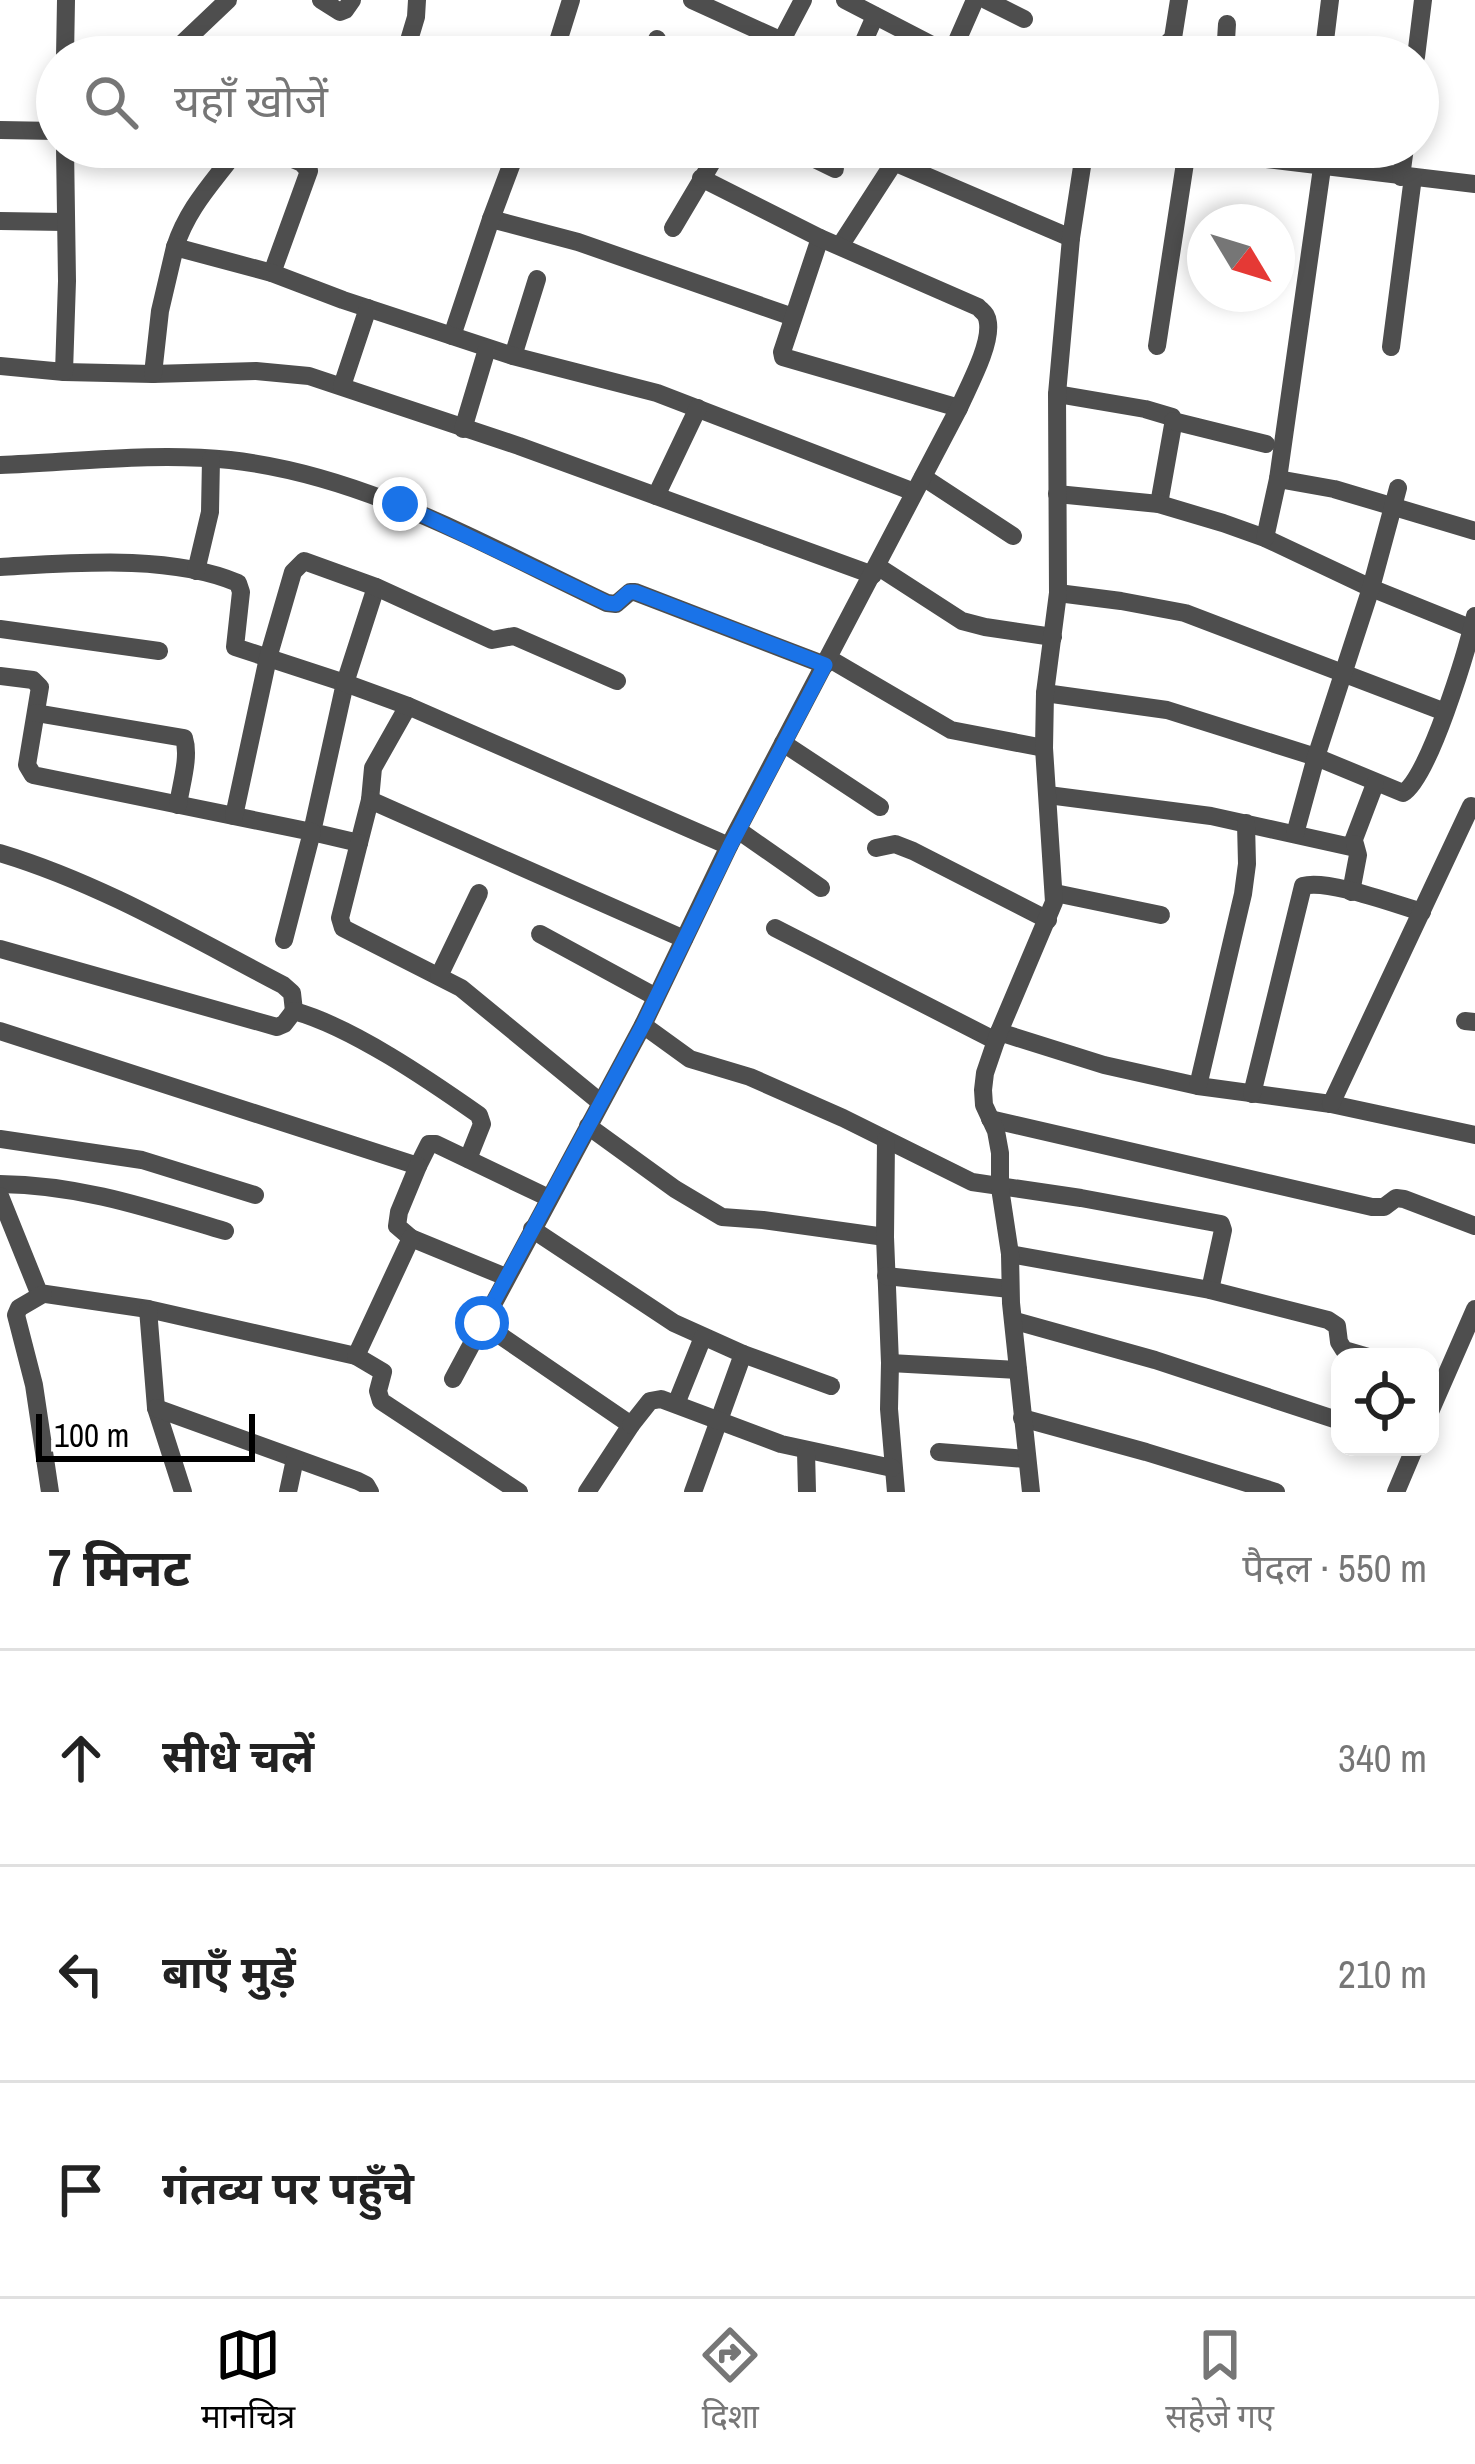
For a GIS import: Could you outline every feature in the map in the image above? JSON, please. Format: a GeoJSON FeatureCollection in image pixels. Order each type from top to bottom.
{"type":"FeatureCollection","features":[{"type":"Feature","properties":{"kind":"street"},"geometry":{"type":"LineString","coordinates":[[65,36],[66,0]]}},
{"type":"Feature","properties":{"kind":"street"},"geometry":{"type":"LineString","coordinates":[[190,36],[228,0]]}},
{"type":"Feature","properties":{"kind":"street"},"geometry":{"type":"LineString","coordinates":[[321,0],[340,12],[352,0]]}},
{"type":"Feature","properties":{"kind":"street"},"geometry":{"type":"LineString","coordinates":[[410,36],[417,0]]}},
{"type":"Feature","properties":{"kind":"street"},"geometry":{"type":"LineString","coordinates":[[559,36],[571,0]]}},
{"type":"Feature","properties":{"kind":"street"},"geometry":{"type":"LineString","coordinates":[[692,0],[755,36]]}},
{"type":"Feature","properties":{"kind":"street"},"geometry":{"type":"LineString","coordinates":[[785,36],[803,0]]}},
{"type":"Feature","properties":{"kind":"street"},"geometry":{"type":"LineString","coordinates":[[845,0],[914,36]]}},
{"type":"Feature","properties":{"kind":"street"},"geometry":{"type":"LineString","coordinates":[[960,36],[974,0]]}},
{"type":"Feature","properties":{"kind":"street"},"geometry":{"type":"LineString","coordinates":[[986,0],[1024,19]]}},
{"type":"Feature","properties":{"kind":"street"},"geometry":{"type":"LineString","coordinates":[[1173,36],[1179,0]]}},
{"type":"Feature","properties":{"kind":"street"},"geometry":{"type":"LineString","coordinates":[[1326,36],[1330,0]]}},
{"type":"Feature","properties":{"kind":"street"},"geometry":{"type":"LineString","coordinates":[[1419,36],[1423,0]]}},
{"type":"Feature","properties":{"kind":"street"},"geometry":{"type":"LineString","coordinates":[[866,36],[875,16]]}},
{"type":"Feature","properties":{"kind":"street"},"geometry":{"type":"LineString","coordinates":[[1226,36],[1227,24]]}},
{"type":"Feature","properties":{"kind":"street"},"geometry":{"type":"LineString","coordinates":[[0,130],[36,131]]}},
{"type":"Feature","properties":{"kind":"street"},"geometry":{"type":"LineString","coordinates":[[64,372],[65,168]]}},
{"type":"Feature","properties":{"kind":"street"},"geometry":{"type":"LineString","coordinates":[[153,374],[160,311],[183,224],[222,168]]}},
{"type":"Feature","properties":{"kind":"street"},"geometry":{"type":"LineString","coordinates":[[272,273],[306,168]]}},
{"type":"Feature","properties":{"kind":"street"},"geometry":{"type":"LineString","coordinates":[[452,336],[510,168]]}},
{"type":"Feature","properties":{"kind":"street"},"geometry":{"type":"LineString","coordinates":[[673,228],[708,168]]}},
{"type":"Feature","properties":{"kind":"street"},"geometry":{"type":"LineString","coordinates":[[840,246],[891,168]]}},
{"type":"Feature","properties":{"kind":"street"},"geometry":{"type":"LineString","coordinates":[[927,168],[1071,238]]}},
{"type":"Feature","properties":{"kind":"street"},"geometry":{"type":"LineString","coordinates":[[1030,1492],[1000,1153],[982,1090],[998,1036],[1055,893],[1044,748],[1045,693],[1058,593],[1057,394],[1082,168]]}},
{"type":"Feature","properties":{"kind":"street"},"geometry":{"type":"LineString","coordinates":[[1157,346],[1184,168]]}},
{"type":"Feature","properties":{"kind":"street"},"geometry":{"type":"LineString","coordinates":[[1264,538],[1278,478],[1313,168]]}},
{"type":"Feature","properties":{"kind":"street"},"geometry":{"type":"LineString","coordinates":[[1358,168],[1475,184]]}},
{"type":"Feature","properties":{"kind":"street"},"geometry":{"type":"LineString","coordinates":[[1391,347],[1406,168]]}},
{"type":"Feature","properties":{"kind":"street"},"geometry":{"type":"LineString","coordinates":[[453,1379],[643,1025],[734,838],[959,408],[985,344],[988,328],[978,307],[820,238],[701,178]]}},
{"type":"Feature","properties":{"kind":"street"},"geometry":{"type":"LineString","coordinates":[[491,219],[578,242],[793,317]]}},
{"type":"Feature","properties":{"kind":"street"},"geometry":{"type":"LineString","coordinates":[[0,221],[65,222]]}},
{"type":"Feature","properties":{"kind":"street"},"geometry":{"type":"LineString","coordinates":[[820,238],[782,352],[785,359],[959,408]]}},
{"type":"Feature","properties":{"kind":"street"},"geometry":{"type":"LineString","coordinates":[[176,247],[272,273],[488,349],[657,393],[918,484],[1012,536]]}},
{"type":"Feature","properties":{"kind":"street"},"geometry":{"type":"LineString","coordinates":[[513,356],[537,279]]}},
{"type":"Feature","properties":{"kind":"street"},"geometry":{"type":"LineString","coordinates":[[342,386],[368,308]]}},
{"type":"Feature","properties":{"kind":"street"},"geometry":{"type":"LineString","coordinates":[[463,429],[488,349]]}},
{"type":"Feature","properties":{"kind":"street"},"geometry":{"type":"LineString","coordinates":[[0,366],[64,372],[309,376],[875,571],[962,621],[1052,637]]}},
{"type":"Feature","properties":{"kind":"street"},"geometry":{"type":"LineString","coordinates":[[1057,394],[1169,414],[1173,421],[1159,504]]}},
{"type":"Feature","properties":{"kind":"street"},"geometry":{"type":"LineString","coordinates":[[656,496],[698,408]]}},
{"type":"Feature","properties":{"kind":"street"},"geometry":{"type":"LineString","coordinates":[[1173,421],[1266,444]]}},
{"type":"Feature","properties":{"kind":"street"},"geometry":{"type":"LineString","coordinates":[[196,571],[210,512],[211,459]]}},
{"type":"Feature","properties":{"kind":"street"},"geometry":{"type":"LineString","coordinates":[[0,465],[211,459],[288,470],[378,496],[607,603],[616,604],[635,592],[826,662],[951,730],[1044,748]]}},
{"type":"Feature","properties":{"kind":"street"},"geometry":{"type":"LineString","coordinates":[[1278,478],[1395,497],[1475,531]]}},
{"type":"Feature","properties":{"kind":"street"},"geometry":{"type":"LineString","coordinates":[[1045,693],[1166,710],[1316,757],[1403,794],[1409,791],[1445,712],[1474,625],[1371,588],[1264,538],[1159,504],[1057,494]]}},
{"type":"Feature","properties":{"kind":"street"},"geometry":{"type":"LineString","coordinates":[[1295,834],[1395,497]]}},
{"type":"Feature","properties":{"kind":"street"},"geometry":{"type":"LineString","coordinates":[[234,816],[268,658],[299,563],[310,562],[376,587],[492,640],[514,635],[617,681]]}},
{"type":"Feature","properties":{"kind":"street"},"geometry":{"type":"LineString","coordinates":[[0,567],[148,565],[238,583],[241,592],[233,644],[238,648],[408,706],[734,838],[821,888]]}},
{"type":"Feature","properties":{"kind":"street"},"geometry":{"type":"LineString","coordinates":[[284,940],[345,683],[376,587]]}},
{"type":"Feature","properties":{"kind":"street"},"geometry":{"type":"LineString","coordinates":[[1058,593],[1185,614],[1445,712]]}},
{"type":"Feature","properties":{"kind":"street"},"geometry":{"type":"LineString","coordinates":[[0,629],[159,651]]}},
{"type":"Feature","properties":{"kind":"street"},"geometry":{"type":"LineString","coordinates":[[0,676],[39,683],[27,765],[33,775],[359,843]]}},
{"type":"Feature","properties":{"kind":"street"},"geometry":{"type":"LineString","coordinates":[[1455,685],[1475,693]]}},
{"type":"Feature","properties":{"kind":"street"},"geometry":{"type":"LineString","coordinates":[[408,706],[378,757],[340,926],[440,976],[489,1009],[600,1102]]}},
{"type":"Feature","properties":{"kind":"street"},"geometry":{"type":"LineString","coordinates":[[36,713],[184,738],[187,752],[178,805]]}},
{"type":"Feature","properties":{"kind":"street"},"geometry":{"type":"LineString","coordinates":[[783,743],[880,807]]}},
{"type":"Feature","properties":{"kind":"street"},"geometry":{"type":"LineString","coordinates":[[1351,892],[1358,855],[1354,844],[1375,784]]}},
{"type":"Feature","properties":{"kind":"street"},"geometry":{"type":"LineString","coordinates":[[1048,795],[1211,816],[1347,847],[1354,844]]}},
{"type":"Feature","properties":{"kind":"street"},"geometry":{"type":"LineString","coordinates":[[370,800],[684,939]]}},
{"type":"Feature","properties":{"kind":"street"},"geometry":{"type":"LineString","coordinates":[[1331,1104],[1471,806]]}},
{"type":"Feature","properties":{"kind":"street"},"geometry":{"type":"LineString","coordinates":[[1198,1086],[1244,894],[1246,823]]}},
{"type":"Feature","properties":{"kind":"street"},"geometry":{"type":"LineString","coordinates":[[876,848],[895,844],[913,851],[1048,920]]}},
{"type":"Feature","properties":{"kind":"street"},"geometry":{"type":"LineString","coordinates":[[0,853],[134,907],[283,985],[292,993],[294,1011],[277,1027],[0,949]]}},
{"type":"Feature","properties":{"kind":"street"},"geometry":{"type":"LineString","coordinates":[[1252,1094],[1303,886],[1313,883],[1422,913]]}},
{"type":"Feature","properties":{"kind":"street"},"geometry":{"type":"LineString","coordinates":[[440,976],[479,893]]}},
{"type":"Feature","properties":{"kind":"street"},"geometry":{"type":"LineString","coordinates":[[1055,893],[1160,915]]}},
{"type":"Feature","properties":{"kind":"street"},"geometry":{"type":"LineString","coordinates":[[775,928],[998,1036],[1198,1086],[1331,1104],[1475,1135]]}},
{"type":"Feature","properties":{"kind":"street"},"geometry":{"type":"LineString","coordinates":[[540,934],[656,997]]}},
{"type":"Feature","properties":{"kind":"street"},"geometry":{"type":"LineString","coordinates":[[294,1011],[381,1052],[479,1115],[482,1121],[468,1159]]}},
{"type":"Feature","properties":{"kind":"street"},"geometry":{"type":"LineString","coordinates":[[643,1025],[690,1059],[750,1077],[972,1182],[1221,1224],[1210,1290]]}},
{"type":"Feature","properties":{"kind":"street"},"geometry":{"type":"LineString","coordinates":[[0,1031],[418,1166]]}},
{"type":"Feature","properties":{"kind":"street"},"geometry":{"type":"LineString","coordinates":[[990,1119],[1372,1207],[1404,1199],[1475,1226]]}},
{"type":"Feature","properties":{"kind":"street"},"geometry":{"type":"LineString","coordinates":[[588,1126],[722,1217],[885,1237]]}},
{"type":"Feature","properties":{"kind":"street"},"geometry":{"type":"LineString","coordinates":[[0,1139],[142,1160],[255,1195]]}},
{"type":"Feature","properties":{"kind":"street"},"geometry":{"type":"LineString","coordinates":[[886,1140],[889,1409],[896,1492]]}},
{"type":"Feature","properties":{"kind":"street"},"geometry":{"type":"LineString","coordinates":[[506,1276],[412,1238],[398,1226],[429,1144],[549,1198]]}},
{"type":"Feature","properties":{"kind":"street"},"geometry":{"type":"LineString","coordinates":[[0,1184],[93,1192],[225,1231]]}},
{"type":"Feature","properties":{"kind":"street"},"geometry":{"type":"LineString","coordinates":[[0,1196],[43,1294],[148,1309],[356,1356],[383,1372],[378,1391],[381,1400],[519,1492]]}},
{"type":"Feature","properties":{"kind":"street"},"geometry":{"type":"LineString","coordinates":[[532,1229],[645,1305],[703,1337],[831,1386]]}},
{"type":"Feature","properties":{"kind":"street"},"geometry":{"type":"LineString","coordinates":[[356,1356],[412,1238]]}},
{"type":"Feature","properties":{"kind":"street"},"geometry":{"type":"LineString","coordinates":[[1010,1254],[1210,1290],[1334,1322],[1343,1348]]}},
{"type":"Feature","properties":{"kind":"street"},"geometry":{"type":"LineString","coordinates":[[886,1276],[1010,1289]]}},
{"type":"Feature","properties":{"kind":"street"},"geometry":{"type":"LineString","coordinates":[[43,1294],[20,1308],[16,1316],[34,1385],[50,1492]]}},
{"type":"Feature","properties":{"kind":"street"},"geometry":{"type":"LineString","coordinates":[[148,1309],[156,1408],[183,1492]]}},
{"type":"Feature","properties":{"kind":"street"},"geometry":{"type":"LineString","coordinates":[[1439,1373],[1475,1310]]}},
{"type":"Feature","properties":{"kind":"street"},"geometry":{"type":"LineString","coordinates":[[1015,1322],[1155,1360],[1331,1418]]}},
{"type":"Feature","properties":{"kind":"street"},"geometry":{"type":"LineString","coordinates":[[482,1323],[631,1425]]}},
{"type":"Feature","properties":{"kind":"street"},"geometry":{"type":"LineString","coordinates":[[676,1404],[703,1337]]}},
{"type":"Feature","properties":{"kind":"street"},"geometry":{"type":"LineString","coordinates":[[693,1492],[743,1354]]}},
{"type":"Feature","properties":{"kind":"street"},"geometry":{"type":"LineString","coordinates":[[890,1363],[1018,1370]]}},
{"type":"Feature","properties":{"kind":"street"},"geometry":{"type":"LineString","coordinates":[[587,1492],[650,1401],[661,1399],[806,1451],[892,1468]]}},
{"type":"Feature","properties":{"kind":"street"},"geometry":{"type":"LineString","coordinates":[[156,1408],[358,1481],[370,1492]]}},
{"type":"Feature","properties":{"kind":"street"},"geometry":{"type":"LineString","coordinates":[[1022,1418],[1276,1492]]}},
{"type":"Feature","properties":{"kind":"street"},"geometry":{"type":"LineString","coordinates":[[806,1451],[807,1492]]}},
{"type":"Feature","properties":{"kind":"street"},"geometry":{"type":"LineString","coordinates":[[938,1452],[1026,1459]]}},
{"type":"Feature","properties":{"kind":"street"},"geometry":{"type":"LineString","coordinates":[[1396,1492],[1411,1456]]}},
{"type":"Feature","properties":{"kind":"street"},"geometry":{"type":"LineString","coordinates":[[288,1492],[295,1459]]}},
{"type":"Feature","properties":{"kind":"route"},"geometry":{"type":"LineString","coordinates":[[400,504],[607,603],[616,604],[635,592],[825,665],[643,1025],[482,1323]]}}]}
